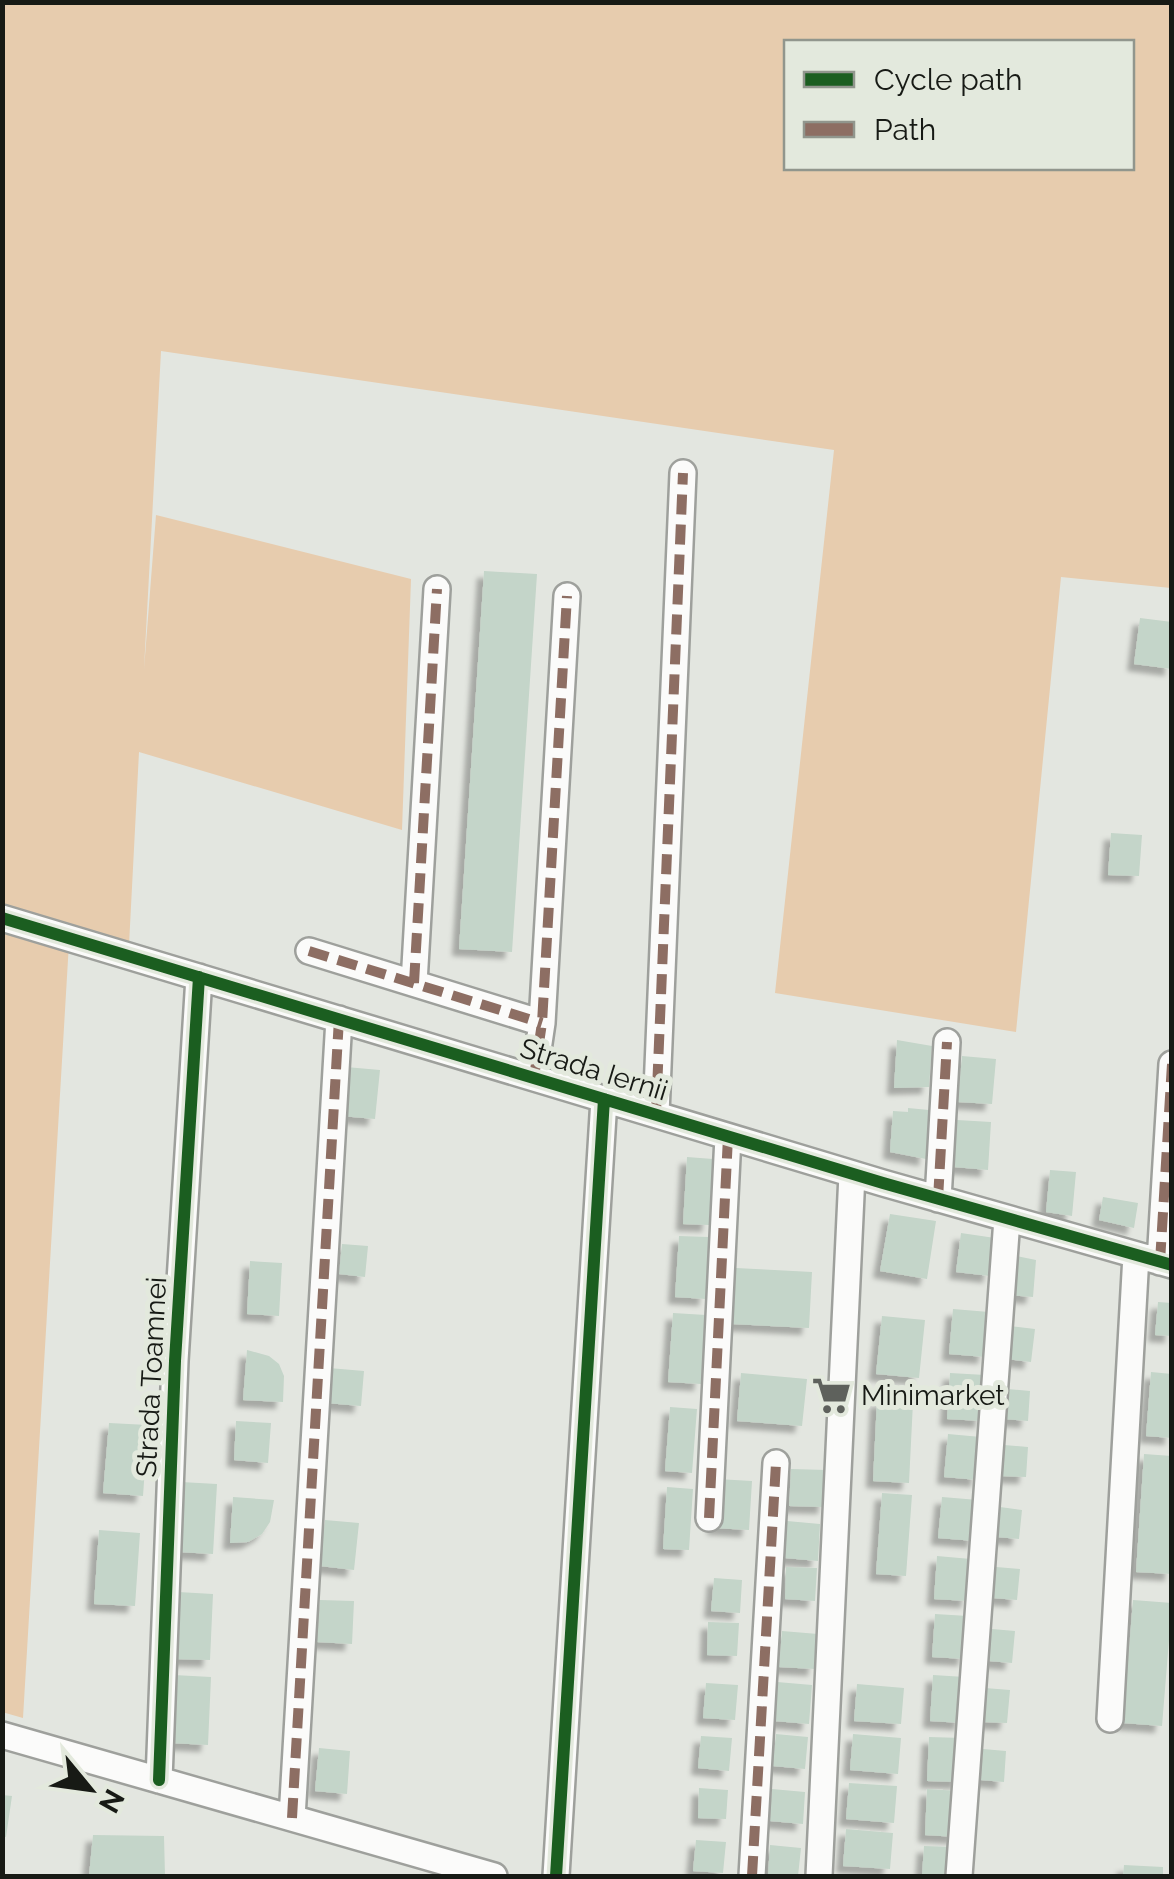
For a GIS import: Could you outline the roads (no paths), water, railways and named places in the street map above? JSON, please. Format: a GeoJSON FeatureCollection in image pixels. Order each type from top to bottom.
{"type":"FeatureCollection","features":[{"type":"Feature","properties":{"kind":"street"},"geometry":{"type":"LineString","coordinates":[[656,1114],[684,472]]}},
{"type":"Feature","properties":{"kind":"street"},"geometry":{"type":"LineString","coordinates":[[414,984],[437,589]]}},
{"type":"Feature","properties":{"kind":"street"},"geometry":{"type":"LineString","coordinates":[[534,1077],[542,1023],[567,596]]}},
{"type":"Feature","properties":{"kind":"street","name":"Strada Iernii"},"geometry":{"type":"LineString","coordinates":[[2,918],[852,1174],[1156,1261]]}},
{"type":"Feature","properties":{"kind":"street"},"geometry":{"type":"LineString","coordinates":[[308,951],[542,1023]]}},
{"type":"Feature","properties":{"kind":"street","name":"Strada Toamnei"},"geometry":{"type":"LineString","coordinates":[[159,1780],[175,1361],[199,977]]}},
{"type":"Feature","properties":{"kind":"street"},"geometry":{"type":"LineString","coordinates":[[292,1818],[339,1019]]}},
{"type":"Feature","properties":{"kind":"street"},"geometry":{"type":"LineString","coordinates":[[938,1199],[947,1042]]}},
{"type":"Feature","properties":{"kind":"street"},"geometry":{"type":"LineString","coordinates":[[1110,1719],[1172,1064]]}},
{"type":"Feature","properties":{"kind":"street"},"geometry":{"type":"LineString","coordinates":[[556,1876],[604,1099]]}},
{"type":"Feature","properties":{"kind":"street"},"geometry":{"type":"LineString","coordinates":[[709,1518],[728,1136]]}},
{"type":"Feature","properties":{"kind":"street"},"geometry":{"type":"LineString","coordinates":[[818,1876],[852,1174]]}},
{"type":"Feature","properties":{"kind":"street"},"geometry":{"type":"LineString","coordinates":[[958,1876],[1007,1219]]}},
{"type":"Feature","properties":{"kind":"street"},"geometry":{"type":"LineString","coordinates":[[752,1876],[776,1463]]}},
{"type":"Feature","properties":{"kind":"street"},"geometry":{"type":"LineString","coordinates":[[2,1735],[494,1876]]}},
{"type":"Feature","properties":{"kind":"place","name":"Minimarket"},"geometry":{"type":"Point","coordinates":[831,1395]}}]}
